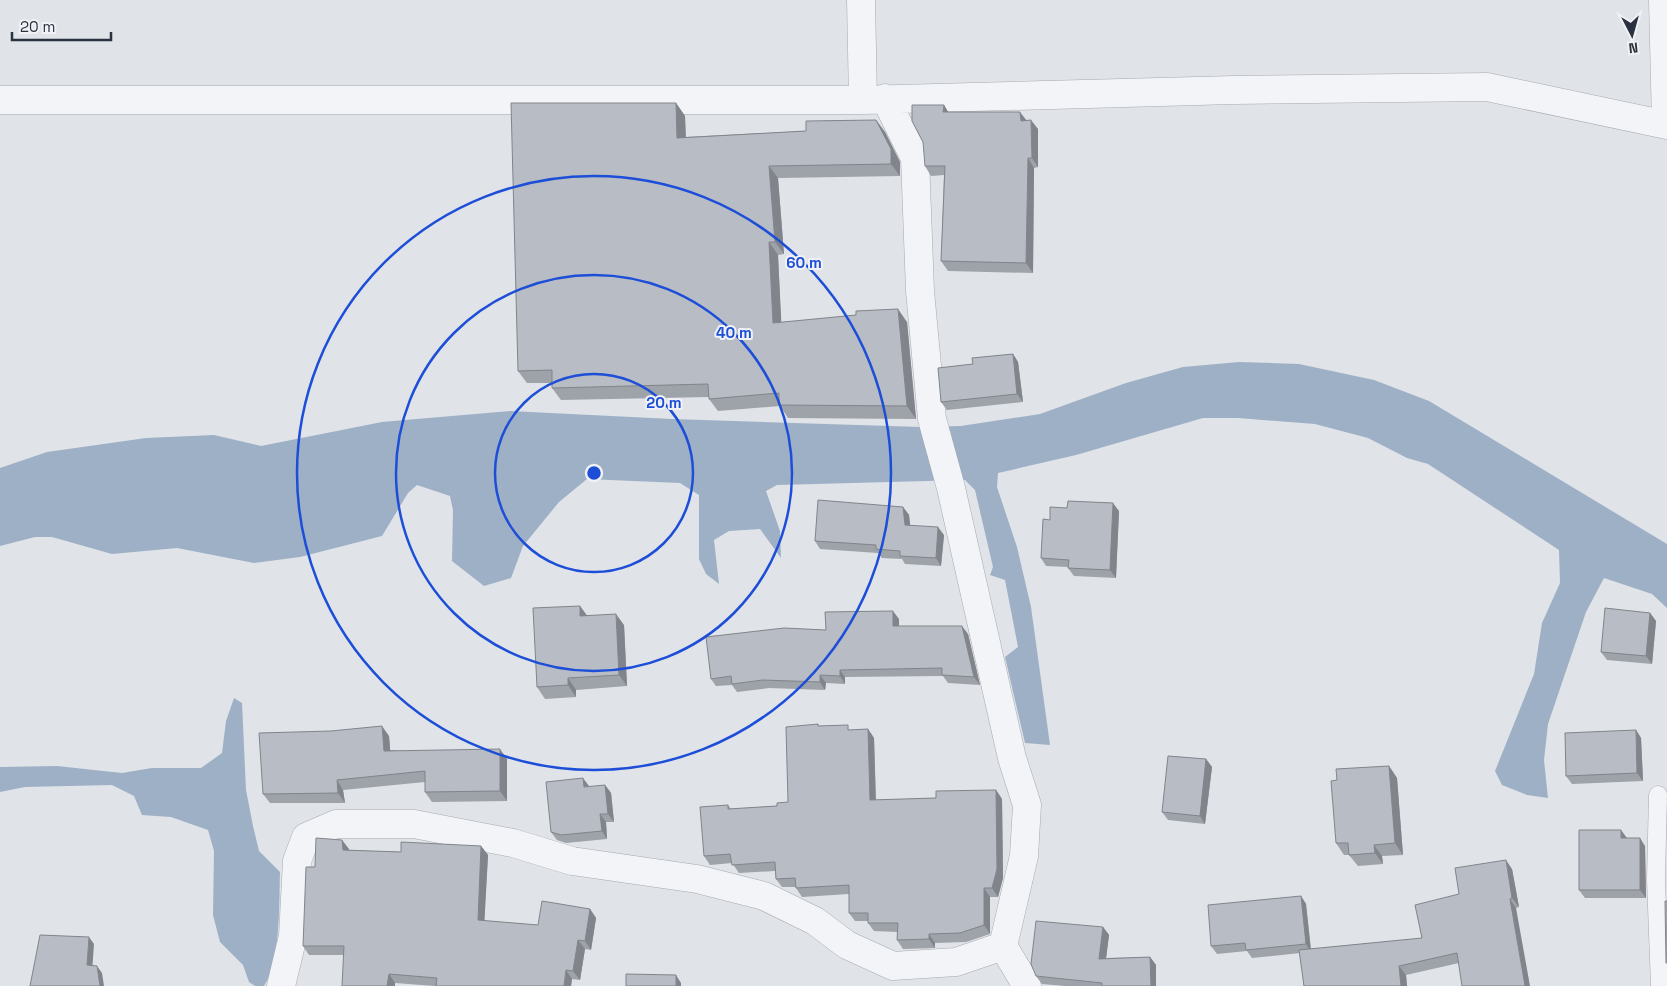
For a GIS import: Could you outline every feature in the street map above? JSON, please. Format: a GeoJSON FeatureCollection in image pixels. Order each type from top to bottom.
{"type":"FeatureCollection","features":[{"type":"Feature","properties":{"kind":"street"},"geometry":{"type":"LineString","coordinates":[[861,0],[874,99],[915,158],[920,291],[932,419],[951,488],[1012,758],[1027,806],[1024,856],[1003,946],[1027,986]]}},
{"type":"Feature","properties":{"kind":"street"},"geometry":{"type":"LineString","coordinates":[[0,100],[874,99],[1487,87],[1664,125]]}},
{"type":"Feature","properties":{"kind":"street"},"geometry":{"type":"LineString","coordinates":[[281,986],[293,936],[297,861],[306,836],[336,824],[414,824],[513,843],[572,861],[697,879],[764,896],[816,921],[847,945],[894,966],[956,962],[1003,946]]}},
{"type":"Feature","properties":{"kind":"lane"},"geometry":{"type":"LineString","coordinates":[[1658,0],[1664,125]]}},
{"type":"Feature","properties":{"kind":"lane"},"geometry":{"type":"LineString","coordinates":[[1658,795],[1656,880],[1660,986]]}},
{"type":"Feature","properties":{"kind":"water"},"geometry":{"type":"Polygon","coordinates":[[[1239,362],[1299,364],[1374,380],[1429,401],[1667,544],[1667,608],[1652,594],[1604,578],[1586,612],[1548,724],[1544,760],[1548,798],[1527,795],[1502,785],[1495,771],[1534,674],[1542,623],[1560,583],[1559,550],[1428,464],[1407,458],[1368,438],[1315,424],[1238,418],[1203,418],[1076,455],[998,473],[997,487],[1017,547],[1031,607],[1050,745],[1025,743],[1005,657],[1018,647],[1005,580],[990,575],[993,567],[975,490],[965,480],[777,485],[766,491],[780,531],[781,558],[760,529],[729,531],[714,540],[719,584],[706,574],[699,559],[699,495],[680,483],[587,479],[559,502],[523,546],[511,578],[484,586],[452,561],[453,510],[450,496],[417,485],[408,493],[382,536],[300,557],[254,563],[177,548],[112,554],[52,537],[35,537],[0,546],[0,468],[47,452],[146,438],[214,435],[261,446],[382,422],[510,411],[672,419],[921,427],[961,426],[1040,414],[1126,383],[1183,367],[1239,362]]]}},
{"type":"Feature","properties":{"kind":"water"},"geometry":{"type":"Polygon","coordinates":[[[234,698],[242,703],[246,790],[259,851],[280,872],[278,931],[274,962],[264,986],[255,986],[249,982],[243,965],[220,942],[213,915],[214,851],[208,830],[171,817],[142,815],[134,796],[112,785],[25,787],[0,792],[0,767],[57,766],[122,773],[152,768],[201,768],[222,753],[226,721],[234,698]]]}},
{"type":"Feature","properties":{"kind":"building"},"geometry":{"type":"Polygon","coordinates":[[[511,103],[676,103],[677,138],[806,131],[806,121],[876,120],[891,149],[891,164],[769,166],[775,242],[769,242],[773,323],[856,315],[856,311],[898,309],[907,406],[779,405],[779,393],[709,399],[708,384],[552,388],[552,370],[518,371],[511,103]]]}},
{"type":"Feature","properties":{"kind":"building"},"geometry":{"type":"Polygon","coordinates":[[[912,105],[944,105],[943,112],[1020,112],[1021,121],[1031,120],[1032,158],[1028,158],[1026,263],[941,261],[945,166],[925,166],[923,142],[912,121],[912,105]]]}},
{"type":"Feature","properties":{"kind":"building"},"geometry":{"type":"Polygon","coordinates":[[[1013,354],[1017,394],[941,402],[938,368],[973,364],[972,358],[1013,354]]]}},
{"type":"Feature","properties":{"kind":"building"},"geometry":{"type":"Polygon","coordinates":[[[818,500],[903,507],[905,525],[938,527],[936,558],[900,556],[900,551],[876,549],[876,545],[815,541],[818,500]]]}},
{"type":"Feature","properties":{"kind":"building"},"geometry":{"type":"Polygon","coordinates":[[[1068,501],[1113,503],[1110,570],[1068,568],[1069,560],[1041,558],[1043,519],[1050,520],[1050,507],[1067,508],[1068,501]]]}},
{"type":"Feature","properties":{"kind":"building"},"geometry":{"type":"Polygon","coordinates":[[[580,606],[580,616],[616,614],[619,675],[568,678],[568,685],[537,687],[533,608],[580,606]]]}},
{"type":"Feature","properties":{"kind":"building"},"geometry":{"type":"Polygon","coordinates":[[[1605,608],[1650,613],[1646,656],[1601,652],[1605,608]]]}},
{"type":"Feature","properties":{"kind":"building"},"geometry":{"type":"Polygon","coordinates":[[[893,611],[893,626],[962,626],[974,677],[942,675],[942,668],[840,670],[840,676],[820,675],[820,682],[763,680],[732,684],[731,676],[711,679],[706,637],[784,628],[826,630],[825,612],[893,611]]]}},
{"type":"Feature","properties":{"kind":"building"},"geometry":{"type":"Polygon","coordinates":[[[818,724],[818,726],[848,725],[848,730],[868,729],[870,800],[936,798],[936,791],[996,790],[997,869],[992,888],[984,888],[984,925],[960,933],[929,934],[929,939],[897,940],[898,923],[868,923],[868,913],[849,913],[849,885],[796,888],[795,878],[776,879],[775,862],[732,865],[730,854],[704,856],[700,807],[728,805],[728,809],[777,806],[777,803],[788,802],[786,727],[818,724]]]}},
{"type":"Feature","properties":{"kind":"building"},"geometry":{"type":"Polygon","coordinates":[[[382,726],[384,751],[500,749],[500,791],[425,792],[425,771],[337,780],[338,793],[263,794],[259,733],[331,731],[382,726]]]}},
{"type":"Feature","properties":{"kind":"building"},"geometry":{"type":"Polygon","coordinates":[[[1636,730],[1637,773],[1566,776],[1565,733],[1636,730]]]}},
{"type":"Feature","properties":{"kind":"building"},"geometry":{"type":"Polygon","coordinates":[[[1168,756],[1206,759],[1200,816],[1162,812],[1168,756]]]}},
{"type":"Feature","properties":{"kind":"building"},"geometry":{"type":"Polygon","coordinates":[[[1389,766],[1395,843],[1374,845],[1375,853],[1349,855],[1348,843],[1336,843],[1331,781],[1337,780],[1336,769],[1389,766]]]}},
{"type":"Feature","properties":{"kind":"building"},"geometry":{"type":"Polygon","coordinates":[[[583,778],[584,787],[605,785],[608,814],[600,814],[602,831],[561,835],[551,832],[546,782],[583,778]]]}},
{"type":"Feature","properties":{"kind":"building"},"geometry":{"type":"Polygon","coordinates":[[[1579,830],[1621,830],[1621,838],[1640,838],[1640,890],[1579,890],[1579,830]]]}},
{"type":"Feature","properties":{"kind":"building"},"geometry":{"type":"Polygon","coordinates":[[[316,838],[342,840],[343,850],[401,852],[401,842],[481,846],[478,920],[538,925],[542,901],[590,909],[585,941],[578,940],[573,971],[566,970],[564,986],[436,986],[437,978],[389,974],[387,986],[342,986],[344,946],[303,946],[306,867],[315,867],[316,838]]]}},
{"type":"Feature","properties":{"kind":"building"},"geometry":{"type":"Polygon","coordinates":[[[1506,860],[1512,898],[1510,899],[1525,986],[1462,986],[1457,953],[1399,966],[1401,986],[1304,986],[1299,950],[1422,938],[1415,905],[1459,894],[1455,868],[1506,860]]]}},
{"type":"Feature","properties":{"kind":"building"},"geometry":{"type":"Polygon","coordinates":[[[1301,896],[1306,944],[1246,950],[1245,943],[1211,946],[1208,905],[1301,896]]]}},
{"type":"Feature","properties":{"kind":"building"},"geometry":{"type":"Polygon","coordinates":[[[1665,901],[1667,901],[1667,963],[1666,963],[1665,901]]]}},
{"type":"Feature","properties":{"kind":"building"},"geometry":{"type":"Polygon","coordinates":[[[1036,921],[1103,927],[1099,959],[1150,957],[1151,986],[1102,986],[1102,983],[1036,976],[1031,964],[1036,921]]]}},
{"type":"Feature","properties":{"kind":"building"},"geometry":{"type":"Polygon","coordinates":[[[40,935],[89,937],[87,965],[97,966],[100,986],[30,986],[40,935]]]}},
{"type":"Feature","properties":{"kind":"building"},"geometry":{"type":"Polygon","coordinates":[[[626,974],[676,975],[676,986],[626,986],[626,974]]]}}]}
